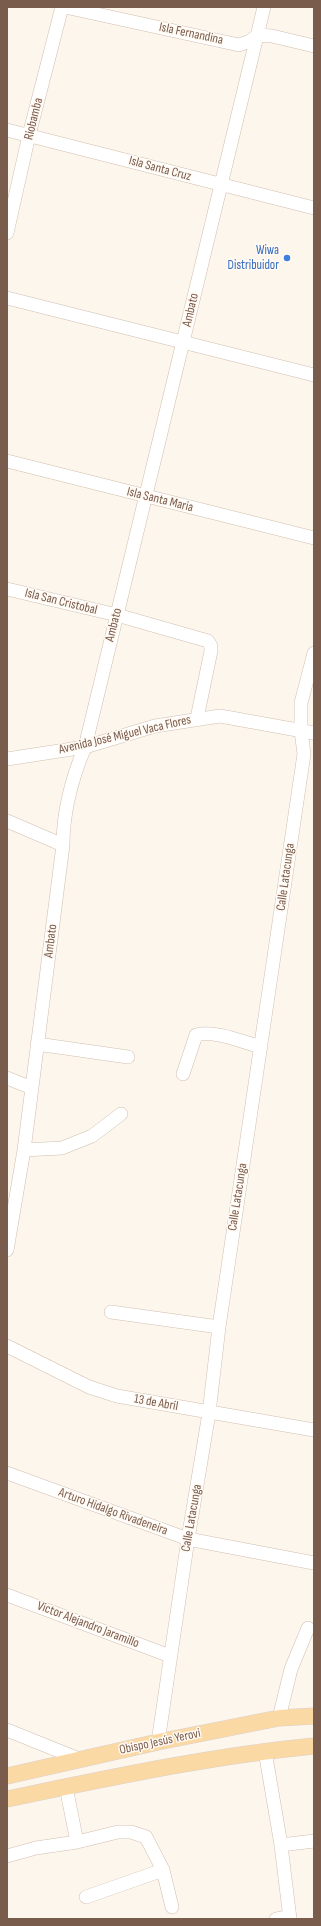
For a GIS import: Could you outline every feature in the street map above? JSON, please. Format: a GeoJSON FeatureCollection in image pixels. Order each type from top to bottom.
{"type":"FeatureCollection","features":[{"type":"Feature","properties":{"kind":"main road","name":"Obispo Jesús Yerovi"},"geometry":{"type":"LineString","coordinates":[[7,1776],[158,1742],[279,1718],[314,1716]]}},
{"type":"Feature","properties":{"kind":"main road","name":"Obispo Jesús Yerovi"},"geometry":{"type":"LineString","coordinates":[[7,1799],[158,1768],[264,1751],[314,1746]]}},
{"type":"Feature","properties":{"kind":"street","name":"Riobamba"},"geometry":{"type":"LineString","coordinates":[[7,232],[62,7]]}},
{"type":"Feature","properties":{"kind":"street","name":"Isla Fernandina"},"geometry":{"type":"LineString","coordinates":[[65,7],[239,45],[250,41],[258,35]]}},
{"type":"Feature","properties":{"kind":"street","name":"Ambato"},"geometry":{"type":"LineString","coordinates":[[7,1250],[11,1203],[24,1150],[63,845],[64,817],[74,772],[85,746],[264,7]]}},
{"type":"Feature","properties":{"kind":"street"},"geometry":{"type":"LineString","coordinates":[[258,35],[272,36],[314,46]]}},
{"type":"Feature","properties":{"kind":"street","name":"Isla Santa Cruz"},"geometry":{"type":"LineString","coordinates":[[7,130],[314,208]]}},
{"type":"Feature","properties":{"kind":"street"},"geometry":{"type":"LineString","coordinates":[[7,298],[184,341],[314,375]]}},
{"type":"Feature","properties":{"kind":"street","name":"Isla Santa Maria"},"geometry":{"type":"LineString","coordinates":[[7,461],[314,538]]}},
{"type":"Feature","properties":{"kind":"street","name":"Isla San Cristobal"},"geometry":{"type":"LineString","coordinates":[[7,589],[116,615],[208,641],[212,651],[197,718]]}},
{"type":"Feature","properties":{"kind":"street","name":"Calle Latacunga"},"geometry":{"type":"LineString","coordinates":[[158,1742],[188,1539],[209,1413],[218,1327],[308,732],[302,703],[314,654]]}},
{"type":"Feature","properties":{"kind":"street","name":"Avenida José Miguel Vaca Flores"},"geometry":{"type":"LineString","coordinates":[[7,759],[85,746],[155,726],[197,718],[220,716],[308,732]]}},
{"type":"Feature","properties":{"kind":"street"},"geometry":{"type":"LineString","coordinates":[[7,822],[63,845]]}},
{"type":"Feature","properties":{"kind":"street"},"geometry":{"type":"LineString","coordinates":[[183,1074],[196,1035],[202,1033],[220,1036],[261,1048]]}},
{"type":"Feature","properties":{"kind":"street"},"geometry":{"type":"LineString","coordinates":[[37,1044],[128,1057]]}},
{"type":"Feature","properties":{"kind":"street"},"geometry":{"type":"LineString","coordinates":[[7,1078],[32,1088]]}},
{"type":"Feature","properties":{"kind":"street"},"geometry":{"type":"LineString","coordinates":[[24,1150],[62,1148],[92,1136],[121,1114]]}},
{"type":"Feature","properties":{"kind":"street"},"geometry":{"type":"LineString","coordinates":[[112,1312],[218,1327]]}},
{"type":"Feature","properties":{"kind":"street","name":"13 de Abril"},"geometry":{"type":"LineString","coordinates":[[7,1346],[88,1387],[117,1396],[314,1430]]}},
{"type":"Feature","properties":{"kind":"street","name":"Arturo Hidalgo Rivadeneira"},"geometry":{"type":"LineString","coordinates":[[7,1473],[188,1539],[314,1563]]}},
{"type":"Feature","properties":{"kind":"street","name":"Victor Alejandro Jaramillo"},"geometry":{"type":"LineString","coordinates":[[7,1595],[170,1656]]}},
{"type":"Feature","properties":{"kind":"street"},"geometry":{"type":"LineString","coordinates":[[279,1718],[291,1669],[308,1628]]}},
{"type":"Feature","properties":{"kind":"street"},"geometry":{"type":"LineString","coordinates":[[7,1730],[79,1759]]}},
{"type":"Feature","properties":{"kind":"street"},"geometry":{"type":"LineString","coordinates":[[264,1751],[281,1845],[290,1918],[276,1919]]}},
{"type":"Feature","properties":{"kind":"street"},"geometry":{"type":"LineString","coordinates":[[66,1787],[77,1842]]}},
{"type":"Feature","properties":{"kind":"street"},"geometry":{"type":"LineString","coordinates":[[7,1856],[36,1848],[77,1842],[118,1832],[131,1832],[146,1837],[163,1870],[172,1907]]}},
{"type":"Feature","properties":{"kind":"street"},"geometry":{"type":"LineString","coordinates":[[281,1845],[314,1841]]}},
{"type":"Feature","properties":{"kind":"street"},"geometry":{"type":"LineString","coordinates":[[86,1897],[163,1870]]}},
{"type":"Feature","properties":{"kind":"place","name":"Wiwa Distribuidor"},"geometry":{"type":"Point","coordinates":[287,258]}}]}
